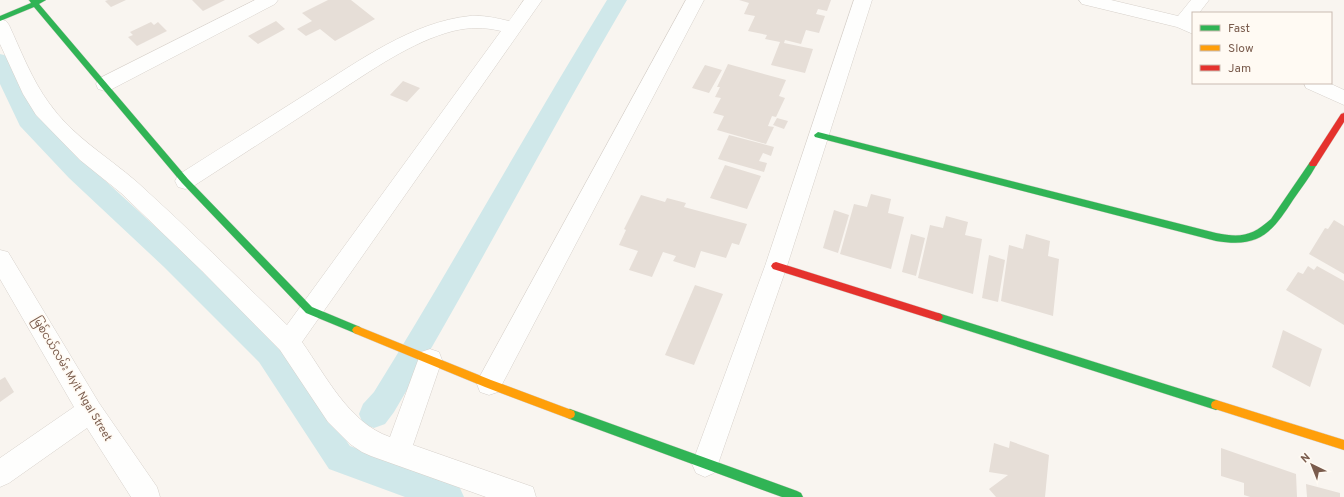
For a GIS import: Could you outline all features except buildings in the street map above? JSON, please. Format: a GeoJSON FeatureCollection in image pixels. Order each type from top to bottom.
{"type":"FeatureCollection","features":[{"type":"Feature","properties":{"kind":"street"},"geometry":{"type":"LineString","coordinates":[[104,84],[269,0]]}},
{"type":"Feature","properties":{"kind":"street"},"geometry":{"type":"LineString","coordinates":[[288,342],[309,310],[532,0]]}},
{"type":"Feature","properties":{"kind":"street"},"geometry":{"type":"LineString","coordinates":[[489,384],[695,0]]}},
{"type":"Feature","properties":{"kind":"street"},"geometry":{"type":"LineString","coordinates":[[705,464],[776,266],[863,0]]}},
{"type":"Feature","properties":{"kind":"street"},"geometry":{"type":"LineString","coordinates":[[1088,0],[1187,25],[1192,15]]}},
{"type":"Feature","properties":{"kind":"street"},"geometry":{"type":"LineString","coordinates":[[1194,12],[1200,0]]}},
{"type":"Feature","properties":{"kind":"street"},"geometry":{"type":"LineString","coordinates":[[0,19],[37,1],[185,181],[309,310],[489,384],[797,497]]}},
{"type":"Feature","properties":{"kind":"street"},"geometry":{"type":"LineString","coordinates":[[185,181],[341,81],[422,36],[456,24],[469,22],[483,21],[512,28]]}},
{"type":"Feature","properties":{"kind":"street"},"geometry":{"type":"LineString","coordinates":[[0,25],[32,94],[53,121],[87,155],[128,187],[210,264],[288,342],[337,412],[358,435],[371,443],[523,497]]}},
{"type":"Feature","properties":{"kind":"street"},"geometry":{"type":"LineString","coordinates":[[1315,84],[1344,98]]}},
{"type":"Feature","properties":{"kind":"street"},"geometry":{"type":"LineString","coordinates":[[818,135],[1233,241],[1255,238],[1265,232],[1274,222],[1344,116]]}},
{"type":"Feature","properties":{"kind":"street","name":"မြစ်ငယ်လမ်း Myit Ngal Street"},"geometry":{"type":"LineString","coordinates":[[0,259],[90,411],[146,497]]}},
{"type":"Feature","properties":{"kind":"street"},"geometry":{"type":"LineString","coordinates":[[776,266],[1344,445]]}},
{"type":"Feature","properties":{"kind":"street"},"geometry":{"type":"LineString","coordinates":[[398,452],[426,358]]}},
{"type":"Feature","properties":{"kind":"street"},"geometry":{"type":"LineString","coordinates":[[0,474],[90,411]]}},
{"type":"Feature","properties":{"kind":"waterway"},"geometry":{"type":"LineString","coordinates":[[374,414],[384,402],[437,315],[582,58],[617,0]]}},
{"type":"Feature","properties":{"kind":"waterway"},"geometry":{"type":"LineString","coordinates":[[0,61],[28,120],[78,171],[173,259],[269,353],[340,458],[448,497]]}},
{"type":"Feature","properties":{"kind":"traffic: fast"},"geometry":{"type":"LineString","coordinates":[[32,0],[185,181],[309,310],[357,330]]}},
{"type":"Feature","properties":{"kind":"traffic: fast"},"geometry":{"type":"LineString","coordinates":[[0,19],[43,0]]}},
{"type":"Feature","properties":{"kind":"traffic: fast"},"geometry":{"type":"LineString","coordinates":[[818,135],[1216,237],[1233,239],[1254,236],[1274,222],[1313,164]]}},
{"type":"Feature","properties":{"kind":"traffic: fast"},"geometry":{"type":"LineString","coordinates":[[938,317],[1216,405]]}},
{"type":"Feature","properties":{"kind":"traffic: fast"},"geometry":{"type":"LineString","coordinates":[[570,414],[797,497]]}},
{"type":"Feature","properties":{"kind":"traffic: slow"},"geometry":{"type":"LineString","coordinates":[[357,330],[489,384],[570,414]]}},
{"type":"Feature","properties":{"kind":"traffic: slow"},"geometry":{"type":"LineString","coordinates":[[1216,405],[1344,445]]}},
{"type":"Feature","properties":{"kind":"traffic: jam"},"geometry":{"type":"LineString","coordinates":[[1313,164],[1344,116]]}},
{"type":"Feature","properties":{"kind":"traffic: jam"},"geometry":{"type":"LineString","coordinates":[[776,266],[938,317]]}}]}
